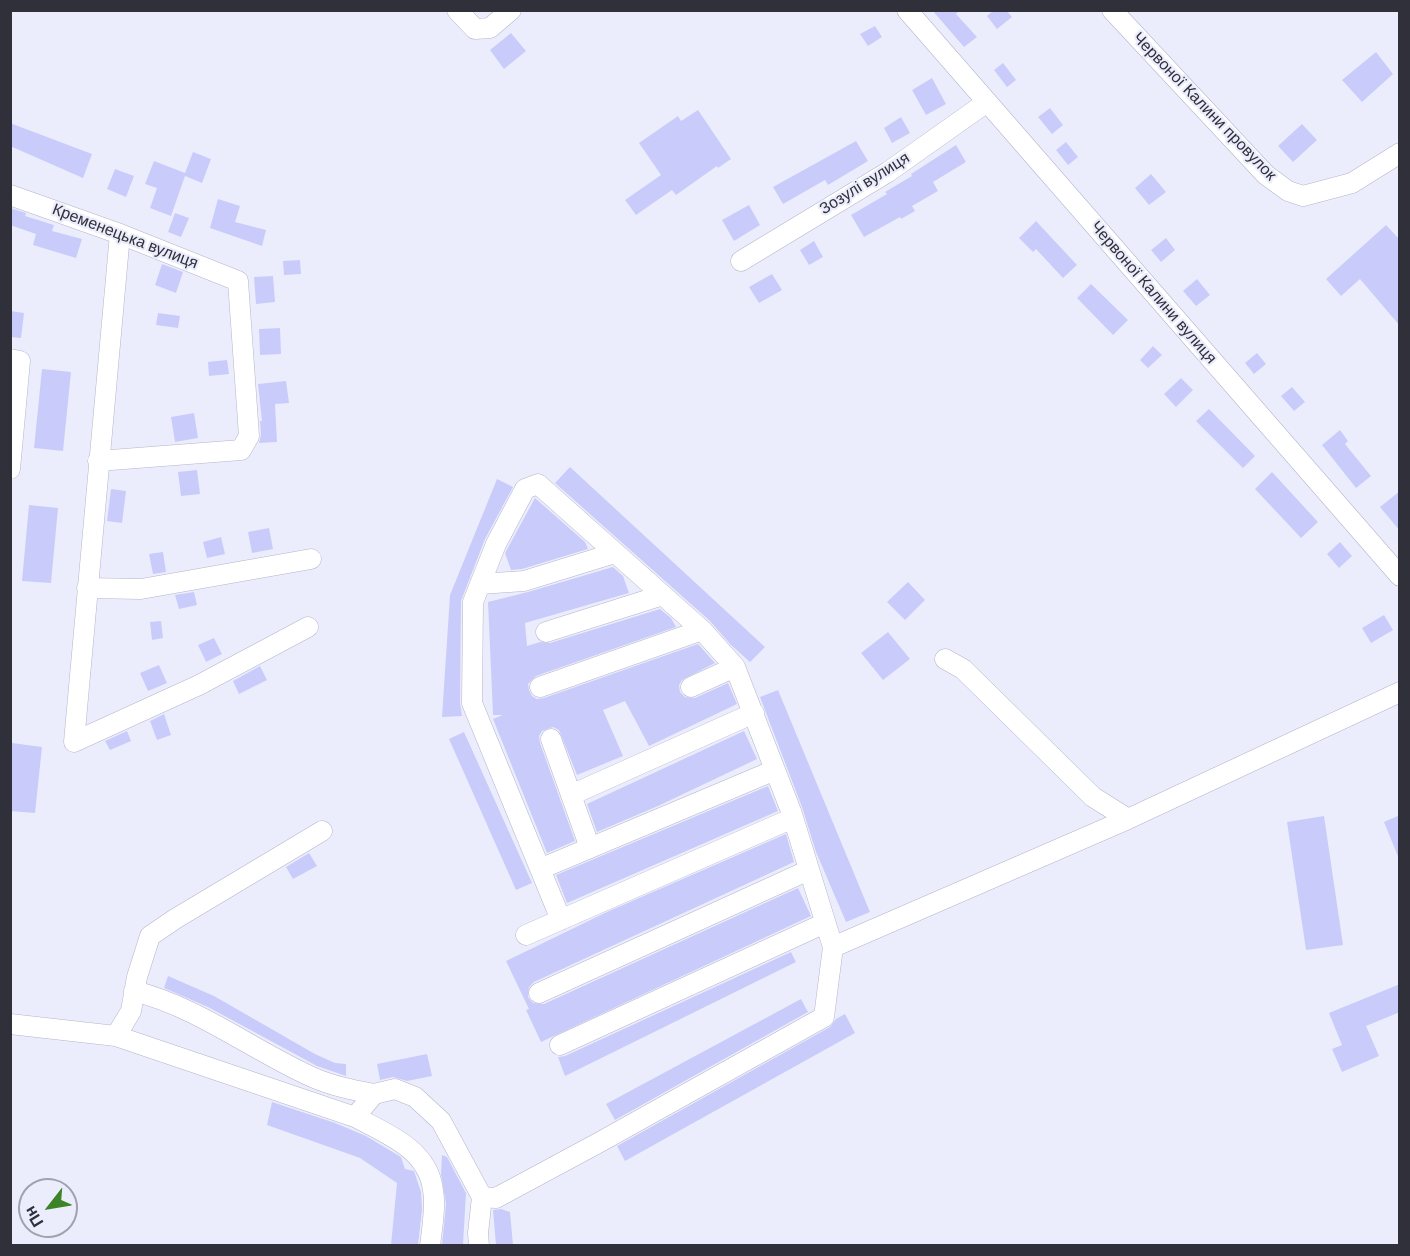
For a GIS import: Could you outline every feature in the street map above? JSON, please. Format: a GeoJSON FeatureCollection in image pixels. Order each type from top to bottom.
{"type":"FeatureCollection","features":[{"type":"Feature","properties":{"kind":"street"},"geometry":{"type":"LineString","coordinates":[[457,10],[475,29],[490,28],[511,10]]}},
{"type":"Feature","properties":{"kind":"street","name":"Червоної Калини вулиця"},"geometry":{"type":"LineString","coordinates":[[907,10],[1400,576]]}},
{"type":"Feature","properties":{"kind":"street","name":"Червоної Калини провулок"},"geometry":{"type":"LineString","coordinates":[[1112,10],[1266,175],[1287,191],[1303,196],[1352,183],[1400,153]]}},
{"type":"Feature","properties":{"kind":"street","name":"Зозулі вулиця"},"geometry":{"type":"LineString","coordinates":[[741,261],[888,172],[987,102]]}},
{"type":"Feature","properties":{"kind":"street","name":"Кременецька вулиця"},"geometry":{"type":"LineString","coordinates":[[10,195],[120,234],[238,281],[249,436],[241,450],[98,462]]}},
{"type":"Feature","properties":{"kind":"street"},"geometry":{"type":"LineString","coordinates":[[120,234],[74,742],[199,685],[308,627]]}},
{"type":"Feature","properties":{"kind":"street"},"geometry":{"type":"LineString","coordinates":[[10,359],[20,361],[10,469]]}},
{"type":"Feature","properties":{"kind":"street"},"geometry":{"type":"LineString","coordinates":[[482,1197],[496,1198],[824,1017],[833,947],[793,818],[735,666],[702,630],[538,484],[525,489],[496,544],[473,602],[472,703],[561,920]]}},
{"type":"Feature","properties":{"kind":"street"},"geometry":{"type":"LineString","coordinates":[[480,584],[524,581],[615,553]]}},
{"type":"Feature","properties":{"kind":"street"},"geometry":{"type":"LineString","coordinates":[[87,588],[141,589],[311,560]]}},
{"type":"Feature","properties":{"kind":"street"},"geometry":{"type":"LineString","coordinates":[[546,632],[663,595]]}},
{"type":"Feature","properties":{"kind":"street"},"geometry":{"type":"LineString","coordinates":[[540,687],[702,630]]}},
{"type":"Feature","properties":{"kind":"street"},"geometry":{"type":"LineString","coordinates":[[945,659],[963,669],[1093,797],[1128,819]]}},
{"type":"Feature","properties":{"kind":"street"},"geometry":{"type":"LineString","coordinates":[[691,687],[735,666]]}},
{"type":"Feature","properties":{"kind":"street"},"geometry":{"type":"LineString","coordinates":[[833,947],[1128,819],[1400,692]]}},
{"type":"Feature","properties":{"kind":"street"},"geometry":{"type":"LineString","coordinates":[[571,795],[754,713]]}},
{"type":"Feature","properties":{"kind":"street"},"geometry":{"type":"LineString","coordinates":[[551,739],[590,848]]}},
{"type":"Feature","properties":{"kind":"street"},"geometry":{"type":"LineString","coordinates":[[540,869],[775,770]]}},
{"type":"Feature","properties":{"kind":"street"},"geometry":{"type":"LineString","coordinates":[[526,935],[793,818]]}},
{"type":"Feature","properties":{"kind":"street"},"geometry":{"type":"LineString","coordinates":[[116,1036],[131,1011],[134,991],[150,936],[322,831]]}},
{"type":"Feature","properties":{"kind":"street"},"geometry":{"type":"LineString","coordinates":[[539,993],[809,870]]}},
{"type":"Feature","properties":{"kind":"street"},"geometry":{"type":"LineString","coordinates":[[560,1045],[825,923]]}},
{"type":"Feature","properties":{"kind":"street"},"geometry":{"type":"LineString","coordinates":[[134,991],[156,996],[180,1007],[314,1077],[345,1089],[374,1094],[395,1089],[415,1097],[441,1121],[482,1197],[479,1245]]}},
{"type":"Feature","properties":{"kind":"street"},"geometry":{"type":"LineString","coordinates":[[10,1024],[116,1036],[355,1117],[407,1146],[420,1157],[430,1175],[434,1192],[430,1245]]}},
{"type":"Feature","properties":{"kind":"street"},"geometry":{"type":"LineString","coordinates":[[355,1117],[374,1094]]}},
{"type":"Feature","properties":{"kind":"building"},"geometry":{"type":"Polygon","coordinates":[[[932,10],[960,10],[956,14],[977,37],[964,47],[932,10]]]}},
{"type":"Feature","properties":{"kind":"building"},"geometry":{"type":"Polygon","coordinates":[[[994,10],[1006,10],[1012,17],[997,29],[987,16],[994,10]]]}},
{"type":"Feature","properties":{"kind":"building"},"geometry":{"type":"Polygon","coordinates":[[[875,26],[882,37],[868,46],[860,34],[875,26]]]}},
{"type":"Feature","properties":{"kind":"building"},"geometry":{"type":"Polygon","coordinates":[[[511,33],[526,51],[504,69],[490,50],[511,33]]]}},
{"type":"Feature","properties":{"kind":"building"},"geometry":{"type":"Polygon","coordinates":[[[1376,52],[1393,74],[1362,102],[1342,80],[1376,52]]]}},
{"type":"Feature","properties":{"kind":"building"},"geometry":{"type":"Polygon","coordinates":[[[1003,63],[1016,80],[1007,87],[994,70],[1003,63]]]}},
{"type":"Feature","properties":{"kind":"building"},"geometry":{"type":"Polygon","coordinates":[[[932,78],[946,104],[926,115],[912,90],[932,78]]]}},
{"type":"Feature","properties":{"kind":"building"},"geometry":{"type":"Polygon","coordinates":[[[1050,108],[1063,125],[1052,134],[1038,117],[1050,108]]]}},
{"type":"Feature","properties":{"kind":"building"},"geometry":{"type":"Polygon","coordinates":[[[698,110],[731,159],[718,168],[717,166],[676,195],[672,190],[636,215],[625,200],[661,175],[639,143],[678,116],[681,121],[698,110]]]}},
{"type":"Feature","properties":{"kind":"building"},"geometry":{"type":"Polygon","coordinates":[[[901,117],[910,133],[892,143],[884,128],[901,117]]]}},
{"type":"Feature","properties":{"kind":"building"},"geometry":{"type":"Polygon","coordinates":[[[10,123],[92,154],[83,178],[10,146],[10,123]]]}},
{"type":"Feature","properties":{"kind":"building"},"geometry":{"type":"Polygon","coordinates":[[[1302,124],[1317,140],[1293,162],[1278,146],[1302,124]]]}},
{"type":"Feature","properties":{"kind":"building"},"geometry":{"type":"Polygon","coordinates":[[[856,141],[868,161],[828,185],[825,180],[783,204],[773,187],[856,141]]]}},
{"type":"Feature","properties":{"kind":"building"},"geometry":{"type":"Polygon","coordinates":[[[1066,142],[1078,157],[1068,165],[1056,150],[1066,142]]]}},
{"type":"Feature","properties":{"kind":"building"},"geometry":{"type":"Polygon","coordinates":[[[956,145],[966,162],[933,182],[938,191],[912,206],[915,211],[864,237],[851,215],[887,194],[885,192],[956,145]]]}},
{"type":"Feature","properties":{"kind":"building"},"geometry":{"type":"Polygon","coordinates":[[[193,152],[211,159],[202,183],[185,176],[171,216],[150,208],[157,188],[145,184],[154,161],[185,173],[193,152]]]}},
{"type":"Feature","properties":{"kind":"building"},"geometry":{"type":"Polygon","coordinates":[[[115,169],[134,176],[126,197],[107,189],[115,169]]]}},
{"type":"Feature","properties":{"kind":"building"},"geometry":{"type":"Polygon","coordinates":[[[1151,174],[1166,192],[1149,205],[1135,188],[1151,174]]]}},
{"type":"Feature","properties":{"kind":"building"},"geometry":{"type":"Polygon","coordinates":[[[218,199],[240,206],[235,222],[266,230],[262,246],[210,228],[218,199]]]}},
{"type":"Feature","properties":{"kind":"building"},"geometry":{"type":"Polygon","coordinates":[[[749,205],[760,225],[734,241],[722,220],[749,205]]]}},
{"type":"Feature","properties":{"kind":"building"},"geometry":{"type":"Polygon","coordinates":[[[10,208],[26,213],[25,216],[54,225],[52,231],[82,239],[76,258],[33,245],[36,234],[10,225],[10,208]]]}},
{"type":"Feature","properties":{"kind":"building"},"geometry":{"type":"Polygon","coordinates":[[[175,213],[189,218],[181,237],[168,232],[175,213]]]}},
{"type":"Feature","properties":{"kind":"building"},"geometry":{"type":"Polygon","coordinates":[[[1036,221],[1077,265],[1063,278],[1036,249],[1033,252],[1019,238],[1036,221]]]}},
{"type":"Feature","properties":{"kind":"building"},"geometry":{"type":"Polygon","coordinates":[[[1386,225],[1400,240],[1400,326],[1360,279],[1341,296],[1326,279],[1386,225]]]}},
{"type":"Feature","properties":{"kind":"building"},"geometry":{"type":"Polygon","coordinates":[[[1166,238],[1175,250],[1161,262],[1151,250],[1166,238]]]}},
{"type":"Feature","properties":{"kind":"building"},"geometry":{"type":"Polygon","coordinates":[[[814,241],[823,257],[809,265],[800,250],[814,241]]]}},
{"type":"Feature","properties":{"kind":"building"},"geometry":{"type":"Polygon","coordinates":[[[300,260],[301,274],[284,275],[283,261],[300,260]]]}},
{"type":"Feature","properties":{"kind":"building"},"geometry":{"type":"Polygon","coordinates":[[[162,264],[183,272],[176,293],[155,285],[162,264]]]}},
{"type":"Feature","properties":{"kind":"building"},"geometry":{"type":"Polygon","coordinates":[[[772,274],[782,290],[759,303],[749,287],[772,274]]]}},
{"type":"Feature","properties":{"kind":"building"},"geometry":{"type":"Polygon","coordinates":[[[273,276],[275,302],[256,304],[254,277],[273,276]]]}},
{"type":"Feature","properties":{"kind":"building"},"geometry":{"type":"Polygon","coordinates":[[[1197,279],[1210,295],[1196,306],[1183,291],[1197,279]]]}},
{"type":"Feature","properties":{"kind":"building"},"geometry":{"type":"Polygon","coordinates":[[[1091,284],[1128,320],[1113,335],[1077,298],[1091,284]]]}},
{"type":"Feature","properties":{"kind":"building"},"geometry":{"type":"Polygon","coordinates":[[[10,311],[24,313],[21,338],[10,337],[10,311]]]}},
{"type":"Feature","properties":{"kind":"building"},"geometry":{"type":"Polygon","coordinates":[[[158,313],[180,316],[178,328],[156,325],[158,313]]]}},
{"type":"Feature","properties":{"kind":"building"},"geometry":{"type":"Polygon","coordinates":[[[280,328],[281,354],[260,355],[259,329],[280,328]]]}},
{"type":"Feature","properties":{"kind":"building"},"geometry":{"type":"Polygon","coordinates":[[[1153,346],[1162,355],[1148,368],[1140,360],[1153,346]]]}},
{"type":"Feature","properties":{"kind":"building"},"geometry":{"type":"Polygon","coordinates":[[[1257,353],[1266,364],[1254,374],[1245,363],[1257,353]]]}},
{"type":"Feature","properties":{"kind":"building"},"geometry":{"type":"Polygon","coordinates":[[[227,360],[229,374],[209,376],[208,362],[227,360]]]}},
{"type":"Feature","properties":{"kind":"building"},"geometry":{"type":"Polygon","coordinates":[[[42,369],[71,372],[63,451],[34,448],[42,369]]]}},
{"type":"Feature","properties":{"kind":"building"},"geometry":{"type":"Polygon","coordinates":[[[1181,378],[1193,390],[1176,407],[1164,394],[1181,378]]]}},
{"type":"Feature","properties":{"kind":"building"},"geometry":{"type":"Polygon","coordinates":[[[286,381],[289,403],[275,404],[277,442],[259,443],[260,421],[262,421],[258,384],[286,381]]]}},
{"type":"Feature","properties":{"kind":"building"},"geometry":{"type":"Polygon","coordinates":[[[1292,387],[1305,402],[1294,411],[1281,396],[1292,387]]]}},
{"type":"Feature","properties":{"kind":"building"},"geometry":{"type":"Polygon","coordinates":[[[1209,409],[1255,456],[1243,468],[1196,421],[1209,409]]]}},
{"type":"Feature","properties":{"kind":"building"},"geometry":{"type":"Polygon","coordinates":[[[194,413],[198,438],[175,442],[171,417],[194,413]]]}},
{"type":"Feature","properties":{"kind":"building"},"geometry":{"type":"Polygon","coordinates":[[[1340,430],[1348,441],[1345,444],[1371,476],[1356,488],[1322,445],[1340,430]]]}},
{"type":"Feature","properties":{"kind":"building"},"geometry":{"type":"Polygon","coordinates":[[[570,467],[765,647],[750,662],[710,621],[555,483],[570,467]]]}},
{"type":"Feature","properties":{"kind":"building"},"geometry":{"type":"Polygon","coordinates":[[[197,470],[200,494],[181,496],[178,472],[197,470]]]}},
{"type":"Feature","properties":{"kind":"building"},"geometry":{"type":"Polygon","coordinates":[[[1272,472],[1318,522],[1301,538],[1255,489],[1272,472]]]}},
{"type":"Feature","properties":{"kind":"building"},"geometry":{"type":"Polygon","coordinates":[[[497,479],[513,487],[485,539],[461,601],[460,703],[462,716],[442,717],[450,595],[497,479]]]}},
{"type":"Feature","properties":{"kind":"building"},"geometry":{"type":"Polygon","coordinates":[[[111,489],[126,491],[122,523],[107,521],[111,489]]]}},
{"type":"Feature","properties":{"kind":"building"},"geometry":{"type":"Polygon","coordinates":[[[1400,491],[1400,531],[1380,507],[1400,491]]]}},
{"type":"Feature","properties":{"kind":"building"},"geometry":{"type":"Polygon","coordinates":[[[535,498],[585,542],[588,549],[522,569],[511,570],[505,553],[535,498]]]}},
{"type":"Feature","properties":{"kind":"building"},"geometry":{"type":"Polygon","coordinates":[[[29,505],[58,508],[51,583],[22,581],[29,505]]]}},
{"type":"Feature","properties":{"kind":"building"},"geometry":{"type":"Polygon","coordinates":[[[269,528],[273,549],[252,553],[248,532],[269,528]]]}},
{"type":"Feature","properties":{"kind":"building"},"geometry":{"type":"Polygon","coordinates":[[[221,537],[225,554],[207,558],[203,542],[221,537]]]}},
{"type":"Feature","properties":{"kind":"building"},"geometry":{"type":"Polygon","coordinates":[[[1340,542],[1352,556],[1339,568],[1327,554],[1340,542]]]}},
{"type":"Feature","properties":{"kind":"building"},"geometry":{"type":"Polygon","coordinates":[[[163,552],[166,572],[153,574],[149,554],[163,552]]]}},
{"type":"Feature","properties":{"kind":"building"},"geometry":{"type":"Polygon","coordinates":[[[613,567],[623,576],[629,593],[525,623],[527,646],[540,642],[550,643],[660,609],[671,618],[676,627],[536,676],[528,684],[532,696],[537,699],[544,698],[698,644],[715,663],[682,680],[679,685],[680,692],[685,697],[695,698],[728,683],[737,704],[649,746],[625,701],[603,710],[623,756],[577,775],[559,730],[553,727],[542,731],[539,736],[540,743],[575,841],[547,853],[493,719],[503,715],[493,715],[488,602],[613,567]]]}},
{"type":"Feature","properties":{"kind":"building"},"geometry":{"type":"Polygon","coordinates":[[[908,582],[925,600],[905,620],[887,602],[908,582]]]}},
{"type":"Feature","properties":{"kind":"building"},"geometry":{"type":"Polygon","coordinates":[[[194,592],[197,605],[179,609],[175,595],[194,592]]]}},
{"type":"Feature","properties":{"kind":"building"},"geometry":{"type":"Polygon","coordinates":[[[1384,615],[1393,630],[1371,643],[1362,628],[1384,615]]]}},
{"type":"Feature","properties":{"kind":"building"},"geometry":{"type":"Polygon","coordinates":[[[161,621],[163,638],[152,640],[150,622],[161,621]]]}},
{"type":"Feature","properties":{"kind":"building"},"geometry":{"type":"Polygon","coordinates":[[[888,632],[910,659],[883,680],[861,653],[888,632]]]}},
{"type":"Feature","properties":{"kind":"building"},"geometry":{"type":"Polygon","coordinates":[[[214,638],[222,654],[206,662],[198,645],[214,638]]]}},
{"type":"Feature","properties":{"kind":"building"},"geometry":{"type":"Polygon","coordinates":[[[159,665],[167,683],[148,691],[140,673],[159,665]]]}},
{"type":"Feature","properties":{"kind":"building"},"geometry":{"type":"Polygon","coordinates":[[[260,666],[267,680],[239,694],[233,681],[260,666]]]}},
{"type":"Feature","properties":{"kind":"building"},"geometry":{"type":"Polygon","coordinates":[[[778,690],[870,912],[846,922],[816,852],[802,807],[760,697],[778,690]]]}},
{"type":"Feature","properties":{"kind":"building"},"geometry":{"type":"Polygon","coordinates":[[[164,714],[171,735],[157,740],[150,721],[164,714]]]}},
{"type":"Feature","properties":{"kind":"building"},"geometry":{"type":"Polygon","coordinates":[[[127,731],[131,741],[110,750],[105,741],[127,731]]]}},
{"type":"Feature","properties":{"kind":"building"},"geometry":{"type":"Polygon","coordinates":[[[744,731],[757,759],[597,832],[587,804],[744,731]]]}},
{"type":"Feature","properties":{"kind":"building"},"geometry":{"type":"Polygon","coordinates":[[[464,732],[532,883],[516,890],[449,739],[464,732]]]}},
{"type":"Feature","properties":{"kind":"building"},"geometry":{"type":"Polygon","coordinates":[[[12,743],[42,747],[35,813],[10,811],[12,743]]]}},
{"type":"Feature","properties":{"kind":"building"},"geometry":{"type":"Polygon","coordinates":[[[768,786],[778,811],[567,903],[556,875],[768,786]]]}},
{"type":"Feature","properties":{"kind":"building"},"geometry":{"type":"Polygon","coordinates":[[[1400,815],[1400,859],[1399,859],[1384,822],[1400,815]]]}},
{"type":"Feature","properties":{"kind":"building"},"geometry":{"type":"Polygon","coordinates":[[[1324,816],[1343,945],[1306,950],[1287,822],[1324,816]]]}},
{"type":"Feature","properties":{"kind":"building"},"geometry":{"type":"Polygon","coordinates":[[[786,834],[794,862],[534,982],[529,987],[528,997],[533,1003],[544,1004],[798,888],[811,916],[541,1042],[526,1010],[529,1009],[506,961],[607,912],[786,834]]]}},
{"type":"Feature","properties":{"kind":"building"},"geometry":{"type":"Polygon","coordinates":[[[309,853],[317,866],[293,879],[286,867],[309,853]]]}},
{"type":"Feature","properties":{"kind":"building"},"geometry":{"type":"Polygon","coordinates":[[[791,952],[796,962],[565,1076],[558,1057],[565,1056],[791,952]]]}},
{"type":"Feature","properties":{"kind":"building"},"geometry":{"type":"Polygon","coordinates":[[[168,976],[214,996],[315,1054],[335,1063],[346,1064],[346,1076],[317,1066],[208,1007],[164,988],[168,976]]]}},
{"type":"Feature","properties":{"kind":"building"},"geometry":{"type":"Polygon","coordinates":[[[1400,984],[1400,1012],[1366,1026],[1379,1056],[1342,1072],[1332,1049],[1342,1045],[1329,1013],[1400,984]]]}},
{"type":"Feature","properties":{"kind":"building"},"geometry":{"type":"Polygon","coordinates":[[[801,999],[808,1012],[615,1120],[606,1104],[801,999]]]}},
{"type":"Feature","properties":{"kind":"building"},"geometry":{"type":"Polygon","coordinates":[[[845,1014],[855,1033],[625,1161],[617,1146],[830,1027],[836,1019],[845,1014]]]}},
{"type":"Feature","properties":{"kind":"building"},"geometry":{"type":"Polygon","coordinates":[[[427,1054],[432,1076],[407,1081],[393,1077],[380,1080],[377,1064],[427,1054]]]}},
{"type":"Feature","properties":{"kind":"building"},"geometry":{"type":"Polygon","coordinates":[[[272,1102],[366,1136],[401,1157],[405,1169],[414,1171],[421,1192],[422,1210],[418,1245],[391,1245],[397,1183],[360,1158],[267,1125],[272,1102]]]}},
{"type":"Feature","properties":{"kind":"building"},"geometry":{"type":"Polygon","coordinates":[[[442,1155],[447,1157],[466,1193],[463,1245],[442,1245],[446,1204],[441,1174],[442,1155]]]}},
{"type":"Feature","properties":{"kind":"building"},"geometry":{"type":"Polygon","coordinates":[[[501,1209],[510,1212],[513,1245],[496,1245],[493,1210],[501,1209]]]}}]}
